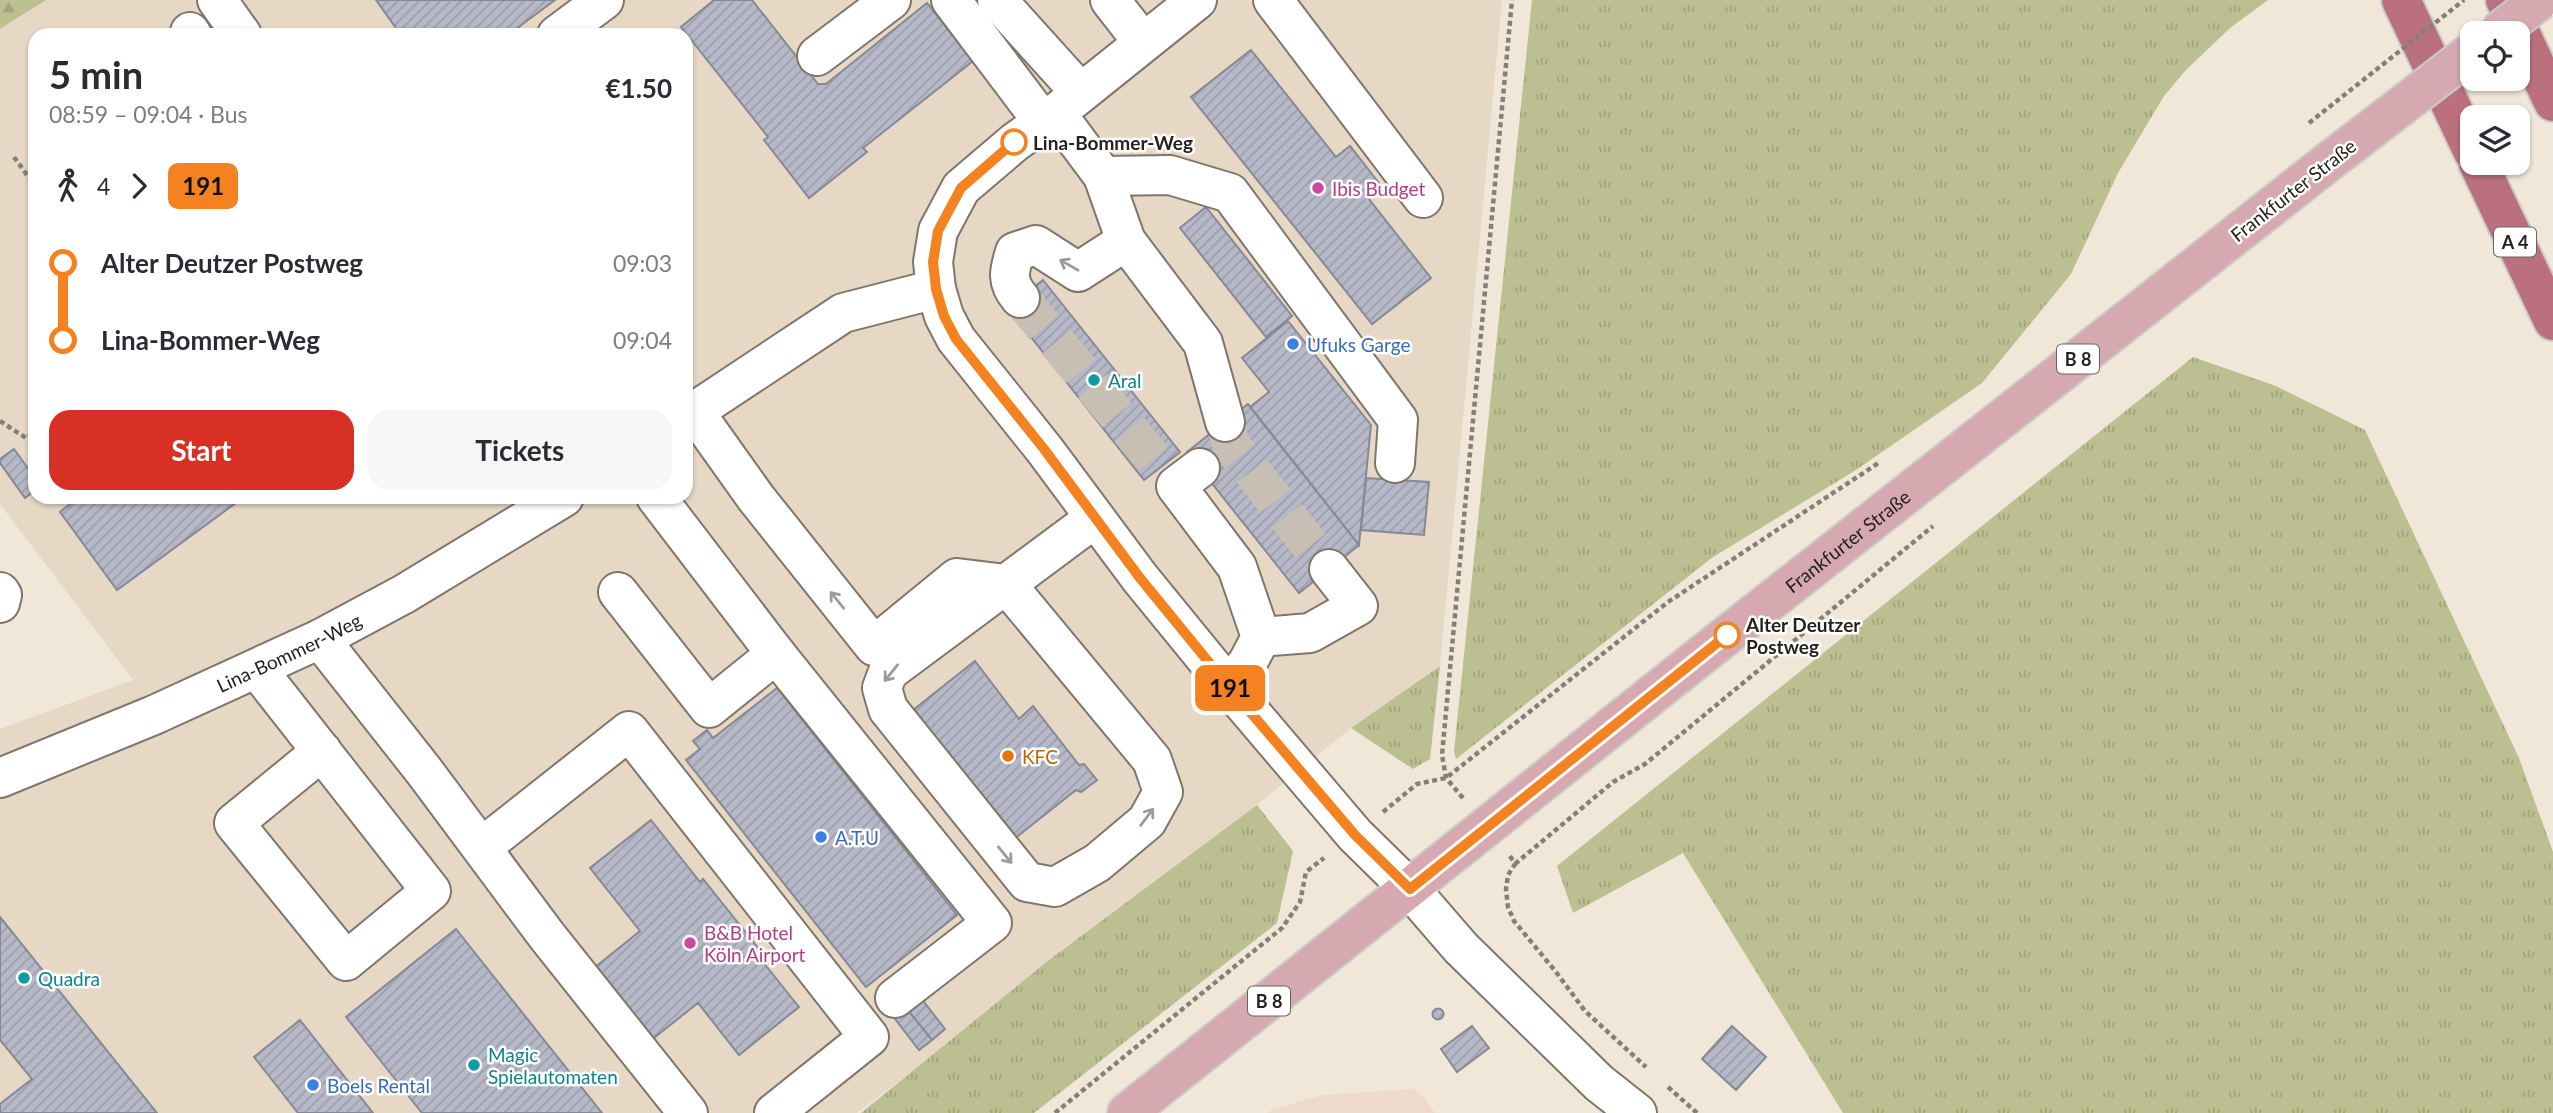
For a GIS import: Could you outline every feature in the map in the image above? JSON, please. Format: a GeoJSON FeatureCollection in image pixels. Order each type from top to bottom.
{"type":"FeatureCollection","features":[{"type":"Feature","properties":{"kind":"highway"},"geometry":{"type":"LineString","coordinates":[[2401,0],[2460,125]]}},
{"type":"Feature","properties":{"kind":"highway"},"geometry":{"type":"LineString","coordinates":[[2505,0],[2553,102]]}},
{"type":"Feature","properties":{"kind":"highway","name":"A 4"},"geometry":{"type":"LineString","coordinates":[[2484,175],[2553,321]]}},
{"type":"Feature","properties":{"kind":"main road"},"geometry":{"type":"LineString","coordinates":[[2513,21],[2540,0]]}},
{"type":"Feature","properties":{"kind":"main road","name":"Frankfurter Straße"},"geometry":{"type":"LineString","coordinates":[[1127,1113],[1707,651],[2460,61]]}},
{"type":"Feature","properties":{"kind":"street"},"geometry":{"type":"LineString","coordinates":[[217,0],[237,28]]}},
{"type":"Feature","properties":{"kind":"street"},"geometry":{"type":"LineString","coordinates":[[566,28],[604,0]]}},
{"type":"Feature","properties":{"kind":"street"},"geometry":{"type":"LineString","coordinates":[[817,56],[891,0]]}},
{"type":"Feature","properties":{"kind":"street"},"geometry":{"type":"LineString","coordinates":[[951,0],[1059,109]]}},
{"type":"Feature","properties":{"kind":"street"},"geometry":{"type":"LineString","coordinates":[[997,0],[1059,109],[1103,176],[1126,241],[1203,343],[1225,422]]}},
{"type":"Feature","properties":{"kind":"street"},"geometry":{"type":"LineString","coordinates":[[1110,0],[1142,41]]}},
{"type":"Feature","properties":{"kind":"street"},"geometry":{"type":"LineString","coordinates":[[1197,0],[1015,142],[961,188],[938,231],[933,262],[936,289],[944,316],[956,339],[1044,449],[1140,578],[1355,835],[1410,889],[1476,962],[1600,1083],[1637,1113]]}},
{"type":"Feature","properties":{"kind":"street"},"geometry":{"type":"LineString","coordinates":[[1273,0],[1423,198]]}},
{"type":"Feature","properties":{"kind":"street"},"geometry":{"type":"LineString","coordinates":[[1103,176],[1170,175],[1230,192],[1398,420],[1395,463]]}},
{"type":"Feature","properties":{"kind":"street"},"geometry":{"type":"LineString","coordinates":[[1020,298],[1008,275],[1015,253],[1036,245],[1078,272],[1126,241]]}},
{"type":"Feature","properties":{"kind":"street"},"geometry":{"type":"LineString","coordinates":[[693,412],[843,313],[936,289]]}},
{"type":"Feature","properties":{"kind":"street"},"geometry":{"type":"LineString","coordinates":[[693,418],[874,646],[957,578],[1006,584],[1152,760],[1163,792],[1147,821],[1097,863],[1055,887],[1027,882],[888,709],[882,688],[888,672],[1006,584],[1095,518]]}},
{"type":"Feature","properties":{"kind":"street"},"geometry":{"type":"LineString","coordinates":[[1179,474],[1237,567],[1261,637],[1248,662],[1229,687]]}},
{"type":"Feature","properties":{"kind":"street","name":"Lina-Bommer-Weg"},"geometry":{"type":"LineString","coordinates":[[0,778],[154,715],[320,639],[404,594],[514,511],[539,504]]}},
{"type":"Feature","properties":{"kind":"street"},"geometry":{"type":"LineString","coordinates":[[661,504],[776,654],[992,923],[895,998]]}},
{"type":"Feature","properties":{"kind":"street"},"geometry":{"type":"LineString","coordinates":[[1261,637],[1310,633],[1358,606],[1329,569]]}},
{"type":"Feature","properties":{"kind":"street"},"geometry":{"type":"LineString","coordinates":[[0,592],[0,603]]}},
{"type":"Feature","properties":{"kind":"street"},"geometry":{"type":"LineString","coordinates":[[618,592],[709,708],[776,654]]}},
{"type":"Feature","properties":{"kind":"street"},"geometry":{"type":"LineString","coordinates":[[320,639],[482,847],[547,936],[688,1113]]}},
{"type":"Feature","properties":{"kind":"street"},"geometry":{"type":"LineString","coordinates":[[257,669],[431,891],[346,961],[234,823],[321,751]]}},
{"type":"Feature","properties":{"kind":"street"},"geometry":{"type":"LineString","coordinates":[[482,847],[629,731],[869,1037],[774,1113]]}},
{"type":"Feature","properties":{"kind":"path"},"geometry":{"type":"LineString","coordinates":[[1512,0],[1443,755],[1446,778],[1488,826],[1515,864]]}},
{"type":"Feature","properties":{"kind":"path"},"geometry":{"type":"LineString","coordinates":[[2301,132],[2464,0]]}},
{"type":"Feature","properties":{"kind":"path"},"geometry":{"type":"LineString","coordinates":[[14,157],[28,176]]}},
{"type":"Feature","properties":{"kind":"path"},"geometry":{"type":"LineString","coordinates":[[0,421],[26,438],[28,437]]}},
{"type":"Feature","properties":{"kind":"path"},"geometry":{"type":"LineString","coordinates":[[1055,1113],[1282,928],[1300,902],[1306,872],[1417,785],[1446,778],[1668,603],[1887,457]]}},
{"type":"Feature","properties":{"kind":"path"},"geometry":{"type":"LineString","coordinates":[[1648,1068],[1586,1011],[1514,921],[1508,907],[1508,875],[1515,864],[1613,782],[1645,764],[1935,525]]}},
{"type":"Feature","properties":{"kind":"path"},"geometry":{"type":"LineString","coordinates":[[1668,1086],[1697,1113]]}},
{"type":"Feature","properties":{"kind":"shaded area"},"geometry":{"type":"Polygon","coordinates":[[[46,0],[1502,0],[1440,666],[1351,728],[1257,805],[1049,960],[927,1060],[857,1113],[0,1113],[0,729],[133,680],[0,504],[0,29],[46,0]]]}},
{"type":"Feature","properties":{"kind":"shaded area"},"geometry":{"type":"Polygon","coordinates":[[[1413,1089],[1435,1113],[1267,1113],[1323,1095],[1413,1089]]]}},
{"type":"Feature","properties":{"kind":"green space"},"geometry":{"type":"Polygon","coordinates":[[[0,0],[46,0],[0,29],[0,0]]]}},
{"type":"Feature","properties":{"kind":"green space"},"geometry":{"type":"Polygon","coordinates":[[[1532,0],[2268,0],[2230,28],[2185,71],[2164,96],[2118,173],[2071,274],[1982,383],[1856,470],[1713,557],[1456,759],[1454,751],[1532,0]]]}},
{"type":"Feature","properties":{"kind":"green space"},"geometry":{"type":"Polygon","coordinates":[[[2193,357],[2276,386],[2365,430],[2519,758],[2553,852],[2553,1113],[1843,1113],[1683,853],[1573,913],[1557,866],[2193,357]]]}},
{"type":"Feature","properties":{"kind":"green space"},"geometry":{"type":"Polygon","coordinates":[[[1440,666],[1430,759],[1413,769],[1351,728],[1440,666]]]}},
{"type":"Feature","properties":{"kind":"green space"},"geometry":{"type":"Polygon","coordinates":[[[1257,805],[1293,851],[1277,923],[1034,1113],[861,1113],[1049,960],[1257,805]]]}},
{"type":"Feature","properties":{"kind":"building"},"geometry":{"type":"Polygon","coordinates":[[[376,0],[555,0],[517,28],[396,28],[376,0]]]}},
{"type":"Feature","properties":{"kind":"building"},"geometry":{"type":"Polygon","coordinates":[[[714,0],[752,0],[818,84],[826,84],[927,3],[973,61],[863,148],[867,152],[809,198],[764,140],[768,137],[693,42],[693,28],[681,27],[714,0]]]}},
{"type":"Feature","properties":{"kind":"building","name":"Ibis Budget"},"geometry":{"type":"Polygon","coordinates":[[[1251,50],[1336,157],[1350,146],[1379,183],[1365,194],[1431,278],[1372,324],[1191,97],[1251,50]]]}},
{"type":"Feature","properties":{"kind":"building"},"geometry":{"type":"Polygon","coordinates":[[[1206,207],[1292,316],[1266,337],[1180,228],[1206,207]]]}},
{"type":"Feature","properties":{"kind":"building","name":"Aral"},"geometry":{"type":"Polygon","coordinates":[[[1043,280],[1180,452],[1144,480],[1008,308],[1043,280]]]}},
{"type":"Feature","properties":{"kind":"building"},"geometry":{"type":"Polygon","coordinates":[[[1288,321],[1371,425],[1359,545],[1250,407],[1269,392],[1242,358],[1288,321]]]}},
{"type":"Feature","properties":{"kind":"building"},"geometry":{"type":"Polygon","coordinates":[[[1248,404],[1359,545],[1299,593],[1187,452],[1248,404]]]}},
{"type":"Feature","properties":{"kind":"building"},"geometry":{"type":"Polygon","coordinates":[[[14,449],[28,468],[28,496],[25,498],[0,463],[0,459],[14,449]]]}},
{"type":"Feature","properties":{"kind":"building"},"geometry":{"type":"Polygon","coordinates":[[[1366,478],[1429,482],[1424,535],[1361,530],[1366,478]]]}},
{"type":"Feature","properties":{"kind":"building"},"geometry":{"type":"Polygon","coordinates":[[[70,504],[234,504],[117,590],[60,512],[70,504]]]}},
{"type":"Feature","properties":{"kind":"building","name":"KFC"},"geometry":{"type":"Polygon","coordinates":[[[975,661],[1019,719],[1033,706],[1079,765],[1084,764],[1097,780],[1081,792],[1076,790],[1014,839],[912,711],[975,661]]]}},
{"type":"Feature","properties":{"kind":"building","name":"A.T.U"},"geometry":{"type":"Polygon","coordinates":[[[777,688],[957,915],[866,987],[686,760],[700,749],[693,741],[707,730],[713,738],[777,688]]]}},
{"type":"Feature","properties":{"kind":"building","name":"B&B Hotel Köln Airport"},"geometry":{"type":"Polygon","coordinates":[[[651,820],[700,882],[703,879],[763,954],[759,957],[799,1007],[739,1055],[698,1003],[650,1041],[593,969],[640,931],[590,868],[651,820]]]}},
{"type":"Feature","properties":{"kind":"building","name":"Quadra"},"geometry":{"type":"Polygon","coordinates":[[[0,917],[157,1113],[0,1113],[0,1104],[32,1079],[0,1040],[0,917]]]}},
{"type":"Feature","properties":{"kind":"building","name":"Magic Spielautomaten"},"geometry":{"type":"Polygon","coordinates":[[[456,929],[602,1113],[422,1113],[346,1017],[456,929]]]}},
{"type":"Feature","properties":{"kind":"building"},"geometry":{"type":"Polygon","coordinates":[[[921,998],[945,1029],[932,1040],[907,1009],[921,998]]]}},
{"type":"Feature","properties":{"kind":"building"},"geometry":{"type":"Polygon","coordinates":[[[907,1009],[932,1040],[919,1050],[895,1019],[907,1009]]]}},
{"type":"Feature","properties":{"kind":"building"},"geometry":{"type":"Polygon","coordinates":[[[1438,1009],[1442,1010],[1442,1018],[1438,1019],[1434,1018],[1433,1014],[1434,1010],[1438,1009]]]}},
{"type":"Feature","properties":{"kind":"building","name":"Boels Rental"},"geometry":{"type":"Polygon","coordinates":[[[300,1020],[373,1113],[298,1113],[254,1057],[300,1020]]]}},
{"type":"Feature","properties":{"kind":"building"},"geometry":{"type":"Polygon","coordinates":[[[1472,1026],[1489,1048],[1457,1072],[1441,1049],[1472,1026]]]}},
{"type":"Feature","properties":{"kind":"building"},"geometry":{"type":"Polygon","coordinates":[[[1732,1026],[1766,1057],[1736,1090],[1702,1059],[1732,1026]]]}},
{"type":"Feature","properties":{"kind":"tunnel"},"geometry":{"type":"LineString","coordinates":[[1020,298],[1160,467]]}},
{"type":"Feature","properties":{"kind":"tunnel"},"geometry":{"type":"LineString","coordinates":[[1225,422],[1231,445],[1329,569]]}},
{"type":"Feature","properties":{"kind":"bus line","name":"191"},"geometry":{"type":"LineString","coordinates":[[1014,142],[961,188],[938,231],[933,262],[936,289],[944,316],[956,339],[1044,449],[1140,578],[1229,687],[1355,835],[1410,889],[1727,635]]}},
{"type":"Feature","properties":{"kind":"place","name":"Lina-Bommer-Weg"},"geometry":{"type":"Point","coordinates":[1014,142]}},
{"type":"Feature","properties":{"kind":"place","name":"Ibis Budget"},"geometry":{"type":"Point","coordinates":[1318,188]}},
{"type":"Feature","properties":{"kind":"place","name":"Ufuks Garge"},"geometry":{"type":"Point","coordinates":[1293,344]}},
{"type":"Feature","properties":{"kind":"place","name":"Aral"},"geometry":{"type":"Point","coordinates":[1094,380]}},
{"type":"Feature","properties":{"kind":"place","name":"Alter Deutzer Postweg"},"geometry":{"type":"Point","coordinates":[1727,635]}},
{"type":"Feature","properties":{"kind":"place","name":"KFC"},"geometry":{"type":"Point","coordinates":[1008,756]}},
{"type":"Feature","properties":{"kind":"place","name":"A.T.U"},"geometry":{"type":"Point","coordinates":[821,837]}},
{"type":"Feature","properties":{"kind":"place","name":"B&B Hotel Köln Airport"},"geometry":{"type":"Point","coordinates":[690,943]}},
{"type":"Feature","properties":{"kind":"place","name":"Quadra"},"geometry":{"type":"Point","coordinates":[24,978]}},
{"type":"Feature","properties":{"kind":"place","name":"Magic Spielautomaten"},"geometry":{"type":"Point","coordinates":[474,1065]}},
{"type":"Feature","properties":{"kind":"place","name":"Boels Rental"},"geometry":{"type":"Point","coordinates":[313,1085]}}]}
